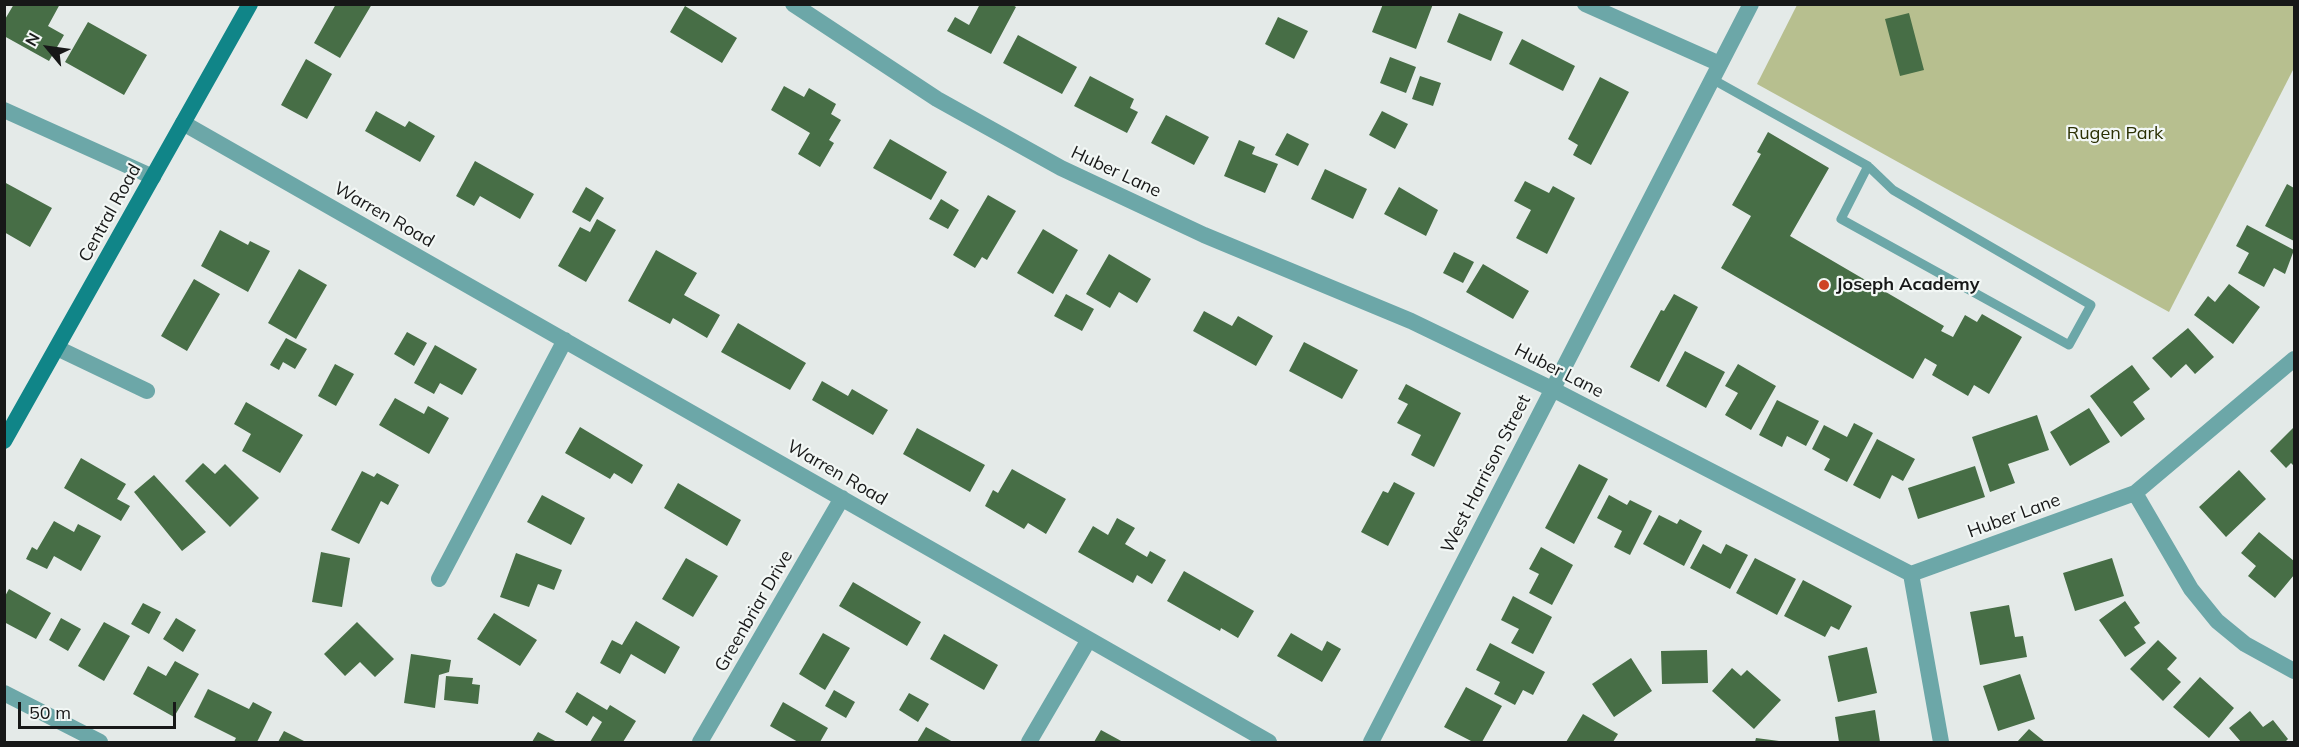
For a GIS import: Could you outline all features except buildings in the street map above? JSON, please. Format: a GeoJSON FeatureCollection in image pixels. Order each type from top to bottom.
{"type":"FeatureCollection","features":[{"type":"Feature","properties":{"kind":"main road","name":"Central Road"},"geometry":{"type":"LineString","coordinates":[[4,441],[250,4]]}},
{"type":"Feature","properties":{"kind":"street","name":"Huber Lane"},"geometry":{"type":"LineString","coordinates":[[793,4],[937,99],[1061,168],[1204,235],[1411,321],[1552,389],[1911,574],[2135,493],[2295,359]]}},
{"type":"Feature","properties":{"kind":"street"},"geometry":{"type":"LineString","coordinates":[[1585,4],[1716,72]]}},
{"type":"Feature","properties":{"kind":"street","name":"West Harrison Street"},"geometry":{"type":"LineString","coordinates":[[1371,742],[1751,4]]}},
{"type":"Feature","properties":{"kind":"street"},"geometry":{"type":"LineString","coordinates":[[4,110],[153,177]]}},
{"type":"Feature","properties":{"kind":"street","name":"Warren Road"},"geometry":{"type":"LineString","coordinates":[[183,123],[842,498],[1088,641],[1269,742]]}},
{"type":"Feature","properties":{"kind":"street"},"geometry":{"type":"LineString","coordinates":[[439,579],[565,340]]}},
{"type":"Feature","properties":{"kind":"street"},"geometry":{"type":"LineString","coordinates":[[57,348],[147,391]]}},
{"type":"Feature","properties":{"kind":"street"},"geometry":{"type":"LineString","coordinates":[[2135,493],[2191,589],[2217,621],[2246,644],[2295,671]]}},
{"type":"Feature","properties":{"kind":"street","name":"Greenbriar Drive"},"geometry":{"type":"LineString","coordinates":[[700,742],[842,498]]}},
{"type":"Feature","properties":{"kind":"street"},"geometry":{"type":"LineString","coordinates":[[1911,574],[1941,742]]}},
{"type":"Feature","properties":{"kind":"street"},"geometry":{"type":"LineString","coordinates":[[1029,742],[1088,641]]}},
{"type":"Feature","properties":{"kind":"street"},"geometry":{"type":"LineString","coordinates":[[4,693],[100,742]]}},
{"type":"Feature","properties":{"kind":"lane"},"geometry":{"type":"LineString","coordinates":[[1716,72],[1868,166],[1893,190],[2091,305],[2069,345],[1841,219],[1868,166]]}},
{"type":"Feature","properties":{"kind":"green space","name":"Rugen Park"},"geometry":{"type":"Polygon","coordinates":[[[1797,5],[2294,5],[2294,68],[2169,312],[1757,84],[1797,5]]]}},
{"type":"Feature","properties":{"kind":"place","name":"Joseph Academy"},"geometry":{"type":"Point","coordinates":[1824,285]}}]}
